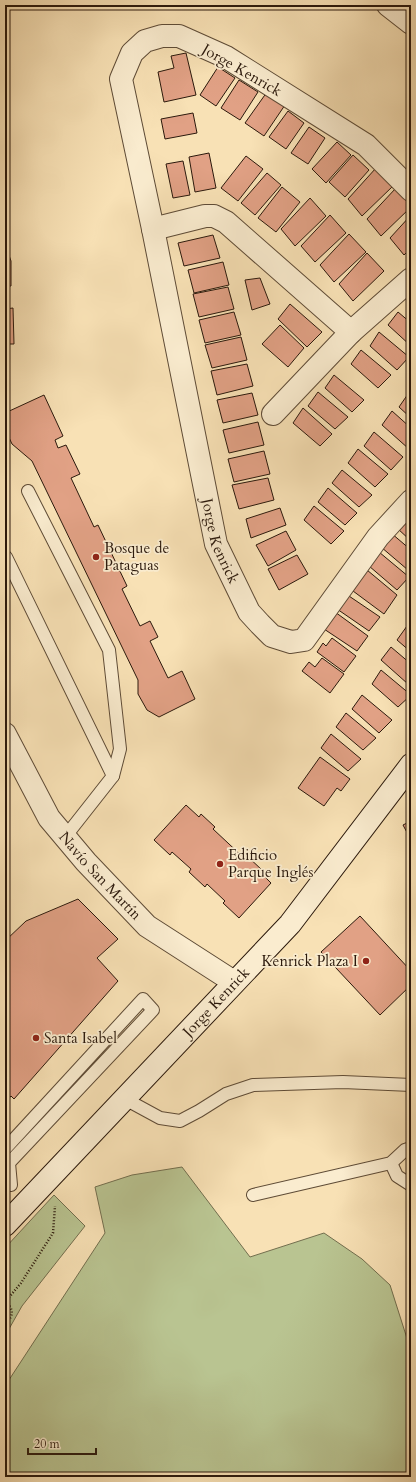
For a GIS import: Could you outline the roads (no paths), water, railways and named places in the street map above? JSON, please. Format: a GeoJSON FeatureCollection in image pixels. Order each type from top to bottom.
{"type":"FeatureCollection","features":[{"type":"Feature","properties":{"kind":"street"},"geometry":{"type":"LineString","coordinates":[[388,5],[411,23]]}},
{"type":"Feature","properties":{"kind":"street","name":"Jorge Kenrick"},"geometry":{"type":"LineString","coordinates":[[411,190],[366,145],[233,62],[178,36],[162,36],[145,41],[132,53],[121,78],[216,544],[249,612],[272,636],[291,642],[304,640],[378,537],[411,501]]}},
{"type":"Feature","properties":{"kind":"street"},"geometry":{"type":"LineString","coordinates":[[153,229],[205,216],[214,216],[226,222],[351,332]]}},
{"type":"Feature","properties":{"kind":"street"},"geometry":{"type":"LineString","coordinates":[[273,414],[351,332],[411,279]]}},
{"type":"Feature","properties":{"kind":"street","name":"Navío San Martín"},"geometry":{"type":"LineString","coordinates":[[7,743],[49,818],[86,862],[147,926],[234,982]]}},
{"type":"Feature","properties":{"kind":"street","name":"Jorge Kenrick"},"geometry":{"type":"LineString","coordinates":[[5,1225],[290,924],[411,765]]}},
{"type":"Feature","properties":{"kind":"lane"},"geometry":{"type":"LineString","coordinates":[[28,491],[109,650],[120,749],[113,776],[65,837]]}},
{"type":"Feature","properties":{"kind":"lane"},"geometry":{"type":"LineString","coordinates":[[6,556],[113,776]]}},
{"type":"Feature","properties":{"kind":"lane"},"geometry":{"type":"LineString","coordinates":[[5,1149],[143,999],[153,1010],[9,1163],[8,1181],[27,1202]]}},
{"type":"Feature","properties":{"kind":"lane"},"geometry":{"type":"LineString","coordinates":[[125,1099],[160,1118],[180,1120],[226,1094],[253,1085],[343,1082],[411,1084]]}},
{"type":"Feature","properties":{"kind":"lane"},"geometry":{"type":"LineString","coordinates":[[253,1195],[391,1163],[405,1150],[411,1148]]}},
{"type":"Feature","properties":{"kind":"lane"},"geometry":{"type":"LineString","coordinates":[[391,1163],[397,1176],[411,1185]]}},
{"type":"Feature","properties":{"kind":"place","name":"Bosque de Pataguas"},"geometry":{"type":"Point","coordinates":[96,557]}},
{"type":"Feature","properties":{"kind":"place","name":"Edificio Parque Inglés"},"geometry":{"type":"Point","coordinates":[220,864]}},
{"type":"Feature","properties":{"kind":"place","name":"Kenrick Plaza I"},"geometry":{"type":"Point","coordinates":[366,961]}},
{"type":"Feature","properties":{"kind":"place","name":"Santa Isabel"},"geometry":{"type":"Point","coordinates":[36,1038]}}]}
